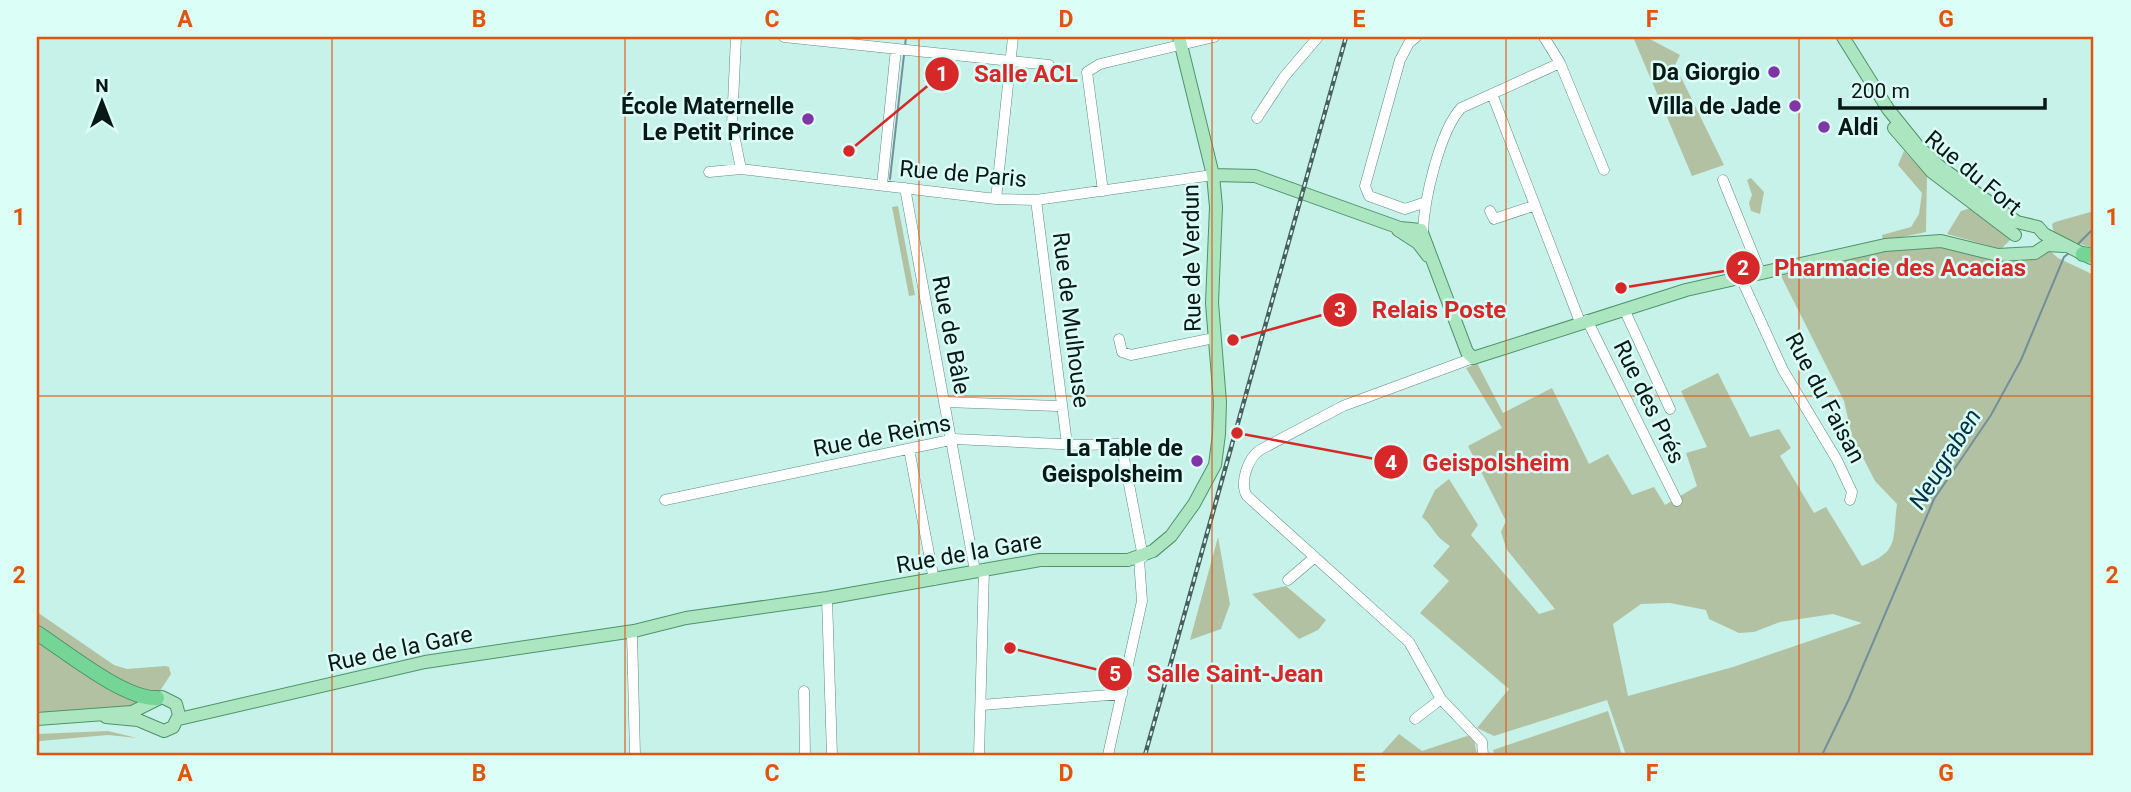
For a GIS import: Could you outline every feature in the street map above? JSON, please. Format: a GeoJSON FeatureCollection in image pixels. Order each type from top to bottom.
{"type":"FeatureCollection","features":[{"type":"Feature","properties":{"kind":"highway"},"geometry":{"type":"LineString","coordinates":[[37,633],[120,686],[152,702]]}},
{"type":"Feature","properties":{"kind":"main road","name":"Rue du Fort"},"geometry":{"type":"LineString","coordinates":[[1835,37],[1910,150],[1932,172],[2015,238],[2018,248],[2025,253]]}},
{"type":"Feature","properties":{"kind":"main road","name":"Rue du Fort"},"geometry":{"type":"LineString","coordinates":[[1843,37],[1888,108],[1917,145],[1970,190],[2024,225],[2038,227],[2043,241],[2084,255]]}},
{"type":"Feature","properties":{"kind":"main road","name":"Rue de Verdun"},"geometry":{"type":"LineString","coordinates":[[1141,558],[1171,536],[1207,480],[1216,459],[1219,434],[1212,292],[1217,215],[1213,176],[1180,41]]}},
{"type":"Feature","properties":{"kind":"main road"},"geometry":{"type":"LineString","coordinates":[[1213,176],[1250,174],[1417,234],[1435,268],[1467,352],[1473,358],[1624,309],[1918,235],[1937,234],[1996,251],[2006,248],[2015,238]]}},
{"type":"Feature","properties":{"kind":"main road","name":"Rue du Fort"},"geometry":{"type":"LineString","coordinates":[[2015,238],[2024,225]]}},
{"type":"Feature","properties":{"kind":"main road"},"geometry":{"type":"LineString","coordinates":[[1885,245],[1933,240],[1992,255],[2035,253],[2043,241]]}},
{"type":"Feature","properties":{"kind":"main road","name":"Rue de la Gare"},"geometry":{"type":"LineString","coordinates":[[178,713],[289,696],[390,668],[661,630],[702,617],[934,580],[979,570],[1052,559],[1141,558]]}},
{"type":"Feature","properties":{"kind":"main road","name":"Rue de la Gare"},"geometry":{"type":"LineString","coordinates":[[633,632],[686,616],[702,617]]}},
{"type":"Feature","properties":{"kind":"main road"},"geometry":{"type":"LineString","coordinates":[[37,719],[106,716],[137,711],[152,702],[168,698],[178,713],[173,727],[163,731],[138,720],[106,716]]}},
{"type":"Feature","properties":{"kind":"main road"},"geometry":{"type":"LineString","coordinates":[[150,725],[146,717],[152,702]]}},
{"type":"Feature","properties":{"kind":"street"},"geometry":{"type":"LineString","coordinates":[[736,37],[732,125],[741,169]]}},
{"type":"Feature","properties":{"kind":"street"},"geometry":{"type":"LineString","coordinates":[[784,37],[1049,65]]}},
{"type":"Feature","properties":{"kind":"street"},"geometry":{"type":"LineString","coordinates":[[996,199],[1013,37]]}},
{"type":"Feature","properties":{"kind":"street"},"geometry":{"type":"LineString","coordinates":[[1103,191],[1087,72],[1100,64],[1180,41],[1214,37]]}},
{"type":"Feature","properties":{"kind":"street"},"geometry":{"type":"LineString","coordinates":[[1257,118],[1283,77],[1318,37]]}},
{"type":"Feature","properties":{"kind":"street"},"geometry":{"type":"LineString","coordinates":[[1416,37],[1409,43],[1400,60],[1366,186],[1369,197],[1380,202],[1405,209],[1423,203]]}},
{"type":"Feature","properties":{"kind":"street"},"geometry":{"type":"LineString","coordinates":[[1544,37],[1560,63],[1604,170]]}},
{"type":"Feature","properties":{"kind":"street"},"geometry":{"type":"LineString","coordinates":[[882,185],[903,50]]}},
{"type":"Feature","properties":{"kind":"street"},"geometry":{"type":"LineString","coordinates":[[1417,234],[1451,118],[1461,108],[1560,63]]}},
{"type":"Feature","properties":{"kind":"street","name":"Rue des Prés"},"geometry":{"type":"LineString","coordinates":[[1492,94],[1533,206],[1583,321],[1676,501]]}},
{"type":"Feature","properties":{"kind":"street","name":"Rue de Paris"},"geometry":{"type":"LineString","coordinates":[[709,172],[741,169],[996,199],[1037,200],[1213,176]]}},
{"type":"Feature","properties":{"kind":"street"},"geometry":{"type":"LineString","coordinates":[[1723,180],[1761,274]]}},
{"type":"Feature","properties":{"kind":"street","name":"Rue de Bâle"},"geometry":{"type":"LineString","coordinates":[[905,188],[951,440],[979,570],[979,755]]}},
{"type":"Feature","properties":{"kind":"street"},"geometry":{"type":"LineString","coordinates":[[1417,234],[1428,192]]}},
{"type":"Feature","properties":{"kind":"street","name":"Rue de Mulhouse"},"geometry":{"type":"LineString","coordinates":[[1037,200],[1067,444]]}},
{"type":"Feature","properties":{"kind":"street"},"geometry":{"type":"LineString","coordinates":[[1490,211],[1494,219],[1533,206]]}},
{"type":"Feature","properties":{"kind":"street","name":"Rue du Faisan"},"geometry":{"type":"LineString","coordinates":[[1741,278],[1783,370],[1837,460],[1852,492],[1850,500]]}},
{"type":"Feature","properties":{"kind":"street"},"geometry":{"type":"LineString","coordinates":[[1624,309],[1670,409]]}},
{"type":"Feature","properties":{"kind":"street"},"geometry":{"type":"LineString","coordinates":[[1119,339],[1122,352],[1131,355],[1214,338]]}},
{"type":"Feature","properties":{"kind":"street"},"geometry":{"type":"LineString","coordinates":[[1473,358],[1343,406],[1254,454],[1244,485],[1245,493],[1409,642],[1441,699],[1483,743],[1483,755]]}},
{"type":"Feature","properties":{"kind":"street"},"geometry":{"type":"LineString","coordinates":[[944,402],[1057,406]]}},
{"type":"Feature","properties":{"kind":"street","name":"Rue de Reims"},"geometry":{"type":"LineString","coordinates":[[665,500],[951,440],[1121,446],[1141,558]]}},
{"type":"Feature","properties":{"kind":"street"},"geometry":{"type":"LineString","coordinates":[[909,449],[934,580]]}},
{"type":"Feature","properties":{"kind":"street"},"geometry":{"type":"LineString","coordinates":[[1288,580],[1315,557]]}},
{"type":"Feature","properties":{"kind":"street"},"geometry":{"type":"LineString","coordinates":[[1108,755],[1142,601],[1141,558]]}},
{"type":"Feature","properties":{"kind":"street"},"geometry":{"type":"LineString","coordinates":[[827,598],[832,755]]}},
{"type":"Feature","properties":{"kind":"street"},"geometry":{"type":"LineString","coordinates":[[633,632],[635,755]]}},
{"type":"Feature","properties":{"kind":"street"},"geometry":{"type":"LineString","coordinates":[[804,691],[804,755]]}},
{"type":"Feature","properties":{"kind":"street"},"geometry":{"type":"LineString","coordinates":[[981,705],[1122,694]]}},
{"type":"Feature","properties":{"kind":"street"},"geometry":{"type":"LineString","coordinates":[[1415,719],[1441,699]]}},
{"type":"Feature","properties":{"kind":"green space"},"geometry":{"type":"Polygon","coordinates":[[[1633,37],[1646,37],[1680,55],[1675,65],[1724,165],[1692,176],[1633,37]]]}},
{"type":"Feature","properties":{"kind":"green space"},"geometry":{"type":"Polygon","coordinates":[[[1904,151],[1927,175],[1926,232],[1883,241],[1882,235],[1911,227],[1919,214],[1922,193],[1898,165],[1904,151]]]}},
{"type":"Feature","properties":{"kind":"green space"},"geometry":{"type":"Polygon","coordinates":[[[1751,178],[1764,192],[1760,214],[1751,211],[1749,203],[1752,195],[1747,180],[1751,178]]]}},
{"type":"Feature","properties":{"kind":"green space"},"geometry":{"type":"Polygon","coordinates":[[[898,206],[915,295],[909,296],[892,207],[898,206]]]}},
{"type":"Feature","properties":{"kind":"green space"},"geometry":{"type":"Polygon","coordinates":[[[1976,206],[2011,239],[2001,249],[1947,234],[1961,211],[1976,206]]]}},
{"type":"Feature","properties":{"kind":"green space"},"geometry":{"type":"Polygon","coordinates":[[[2094,211],[2094,249],[2054,234],[2052,224],[2055,222],[2094,211]]]}},
{"type":"Feature","properties":{"kind":"green space"},"geometry":{"type":"Polygon","coordinates":[[[1924,242],[1963,249],[2048,249],[2058,258],[2094,275],[2094,755],[1626,755],[1607,700],[1494,736],[1477,728],[1509,689],[1420,613],[1449,581],[1433,566],[1450,546],[1422,517],[1435,490],[1449,479],[1478,525],[1471,535],[1539,614],[1555,609],[1507,550],[1501,532],[1506,521],[1468,446],[1502,428],[1466,368],[1477,363],[1503,413],[1552,388],[1589,464],[1608,454],[1632,495],[1654,487],[1665,505],[1697,486],[1686,453],[1707,447],[1681,391],[1718,373],[1750,437],[1779,429],[1791,448],[1780,456],[1814,513],[1826,507],[1862,566],[1888,550],[1894,536],[1897,504],[1875,481],[1852,436],[1844,401],[1781,276],[1790,274],[1789,271],[1924,242]],[[1670,603],[1641,604],[1613,624],[1628,696],[1733,667],[1862,623],[1833,614],[1780,622],[1754,632],[1739,633],[1709,619],[1706,610],[1670,603]]]}},
{"type":"Feature","properties":{"kind":"green space"},"geometry":{"type":"Polygon","coordinates":[[[1218,537],[1230,604],[1221,629],[1190,640],[1218,537]]]}},
{"type":"Feature","properties":{"kind":"green space"},"geometry":{"type":"Polygon","coordinates":[[[1286,586],[1326,620],[1318,630],[1299,639],[1252,594],[1286,586]]]}},
{"type":"Feature","properties":{"kind":"green space"},"geometry":{"type":"Polygon","coordinates":[[[37,612],[114,665],[127,669],[165,666],[169,667],[171,674],[158,694],[139,693],[37,628],[37,612]]]}},
{"type":"Feature","properties":{"kind":"green space"},"geometry":{"type":"Polygon","coordinates":[[[37,636],[141,699],[138,708],[37,714],[37,636]]]}},
{"type":"Feature","properties":{"kind":"green space"},"geometry":{"type":"Polygon","coordinates":[[[1608,711],[1622,755],[1495,755],[1493,750],[1608,711]]]}},
{"type":"Feature","properties":{"kind":"green space"},"geometry":{"type":"Polygon","coordinates":[[[108,731],[137,738],[108,735],[40,741],[37,745],[37,734],[108,731]]]}},
{"type":"Feature","properties":{"kind":"green space"},"geometry":{"type":"Polygon","coordinates":[[[1399,734],[1422,751],[1473,734],[1477,755],[1380,755],[1399,734]]]}},
{"type":"Feature","properties":{"kind":"waterway"},"geometry":{"type":"LineString","coordinates":[[905,46],[906,37]]}},
{"type":"Feature","properties":{"kind":"waterway"},"geometry":{"type":"LineString","coordinates":[[890,179],[904,55]]}},
{"type":"Feature","properties":{"kind":"waterway","name":"Neugraben"},"geometry":{"type":"LineString","coordinates":[[2078,244],[2094,228]]}},
{"type":"Feature","properties":{"kind":"waterway","name":"Neugraben"},"geometry":{"type":"LineString","coordinates":[[1822,755],[1849,699],[1934,499],[1991,415],[2021,360],[2064,257],[2069,253]]}},
{"type":"Feature","properties":{"kind":"railway"},"geometry":{"type":"LineString","coordinates":[[1145,755],[1346,37]]}},
{"type":"Feature","properties":{"kind":"place","name":"Da Giorgio"},"geometry":{"type":"Point","coordinates":[1774,72]}},
{"type":"Feature","properties":{"kind":"place","name":"Villa de Jade"},"geometry":{"type":"Point","coordinates":[1795,106]}},
{"type":"Feature","properties":{"kind":"place","name":"École Maternelle Le Petit Prince"},"geometry":{"type":"Point","coordinates":[808,119]}},
{"type":"Feature","properties":{"kind":"place","name":"Aldi"},"geometry":{"type":"Point","coordinates":[1824,127]}},
{"type":"Feature","properties":{"kind":"place","name":"Salle ACL"},"geometry":{"type":"Point","coordinates":[849,151]}},
{"type":"Feature","properties":{"kind":"place","name":"Pharmacie des Acacias"},"geometry":{"type":"Point","coordinates":[1621,288]}},
{"type":"Feature","properties":{"kind":"place","name":"Relais Poste"},"geometry":{"type":"Point","coordinates":[1233,340]}},
{"type":"Feature","properties":{"kind":"place","name":"Geispolsheim"},"geometry":{"type":"Point","coordinates":[1237,433]}},
{"type":"Feature","properties":{"kind":"place","name":"La Table de Geispolsheim"},"geometry":{"type":"Point","coordinates":[1197,461]}},
{"type":"Feature","properties":{"kind":"place","name":"Salle Saint-Jean"},"geometry":{"type":"Point","coordinates":[1010,648]}}]}
